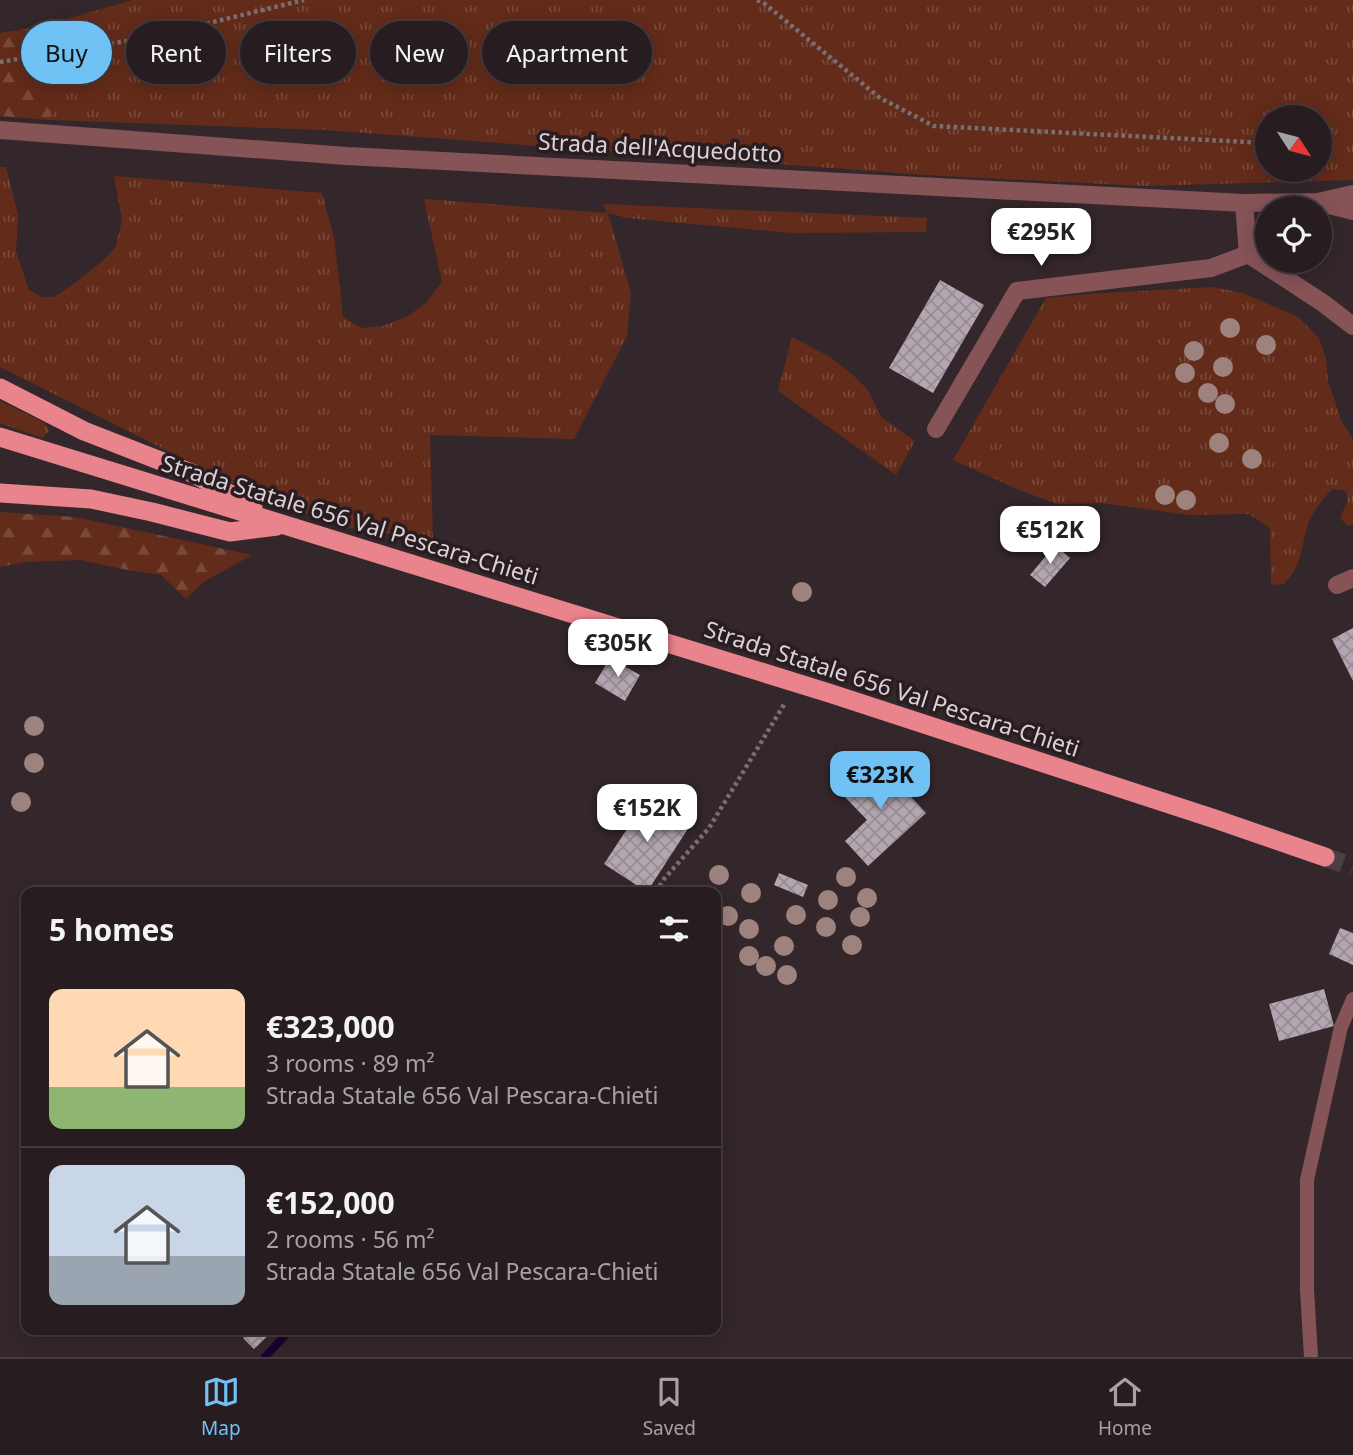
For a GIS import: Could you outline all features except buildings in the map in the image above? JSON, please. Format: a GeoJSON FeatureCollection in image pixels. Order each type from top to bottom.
{"type":"FeatureCollection","features":[{"type":"Feature","properties":{"kind":"highway"},"geometry":{"type":"LineString","coordinates":[[0,388],[84,431],[194,474],[285,525]]}},
{"type":"Feature","properties":{"kind":"highway","name":"Strada Statale 656 Val Pescara-Chieti"},"geometry":{"type":"LineString","coordinates":[[0,437],[829,693],[1325,857]]}},
{"type":"Feature","properties":{"kind":"highway"},"geometry":{"type":"LineString","coordinates":[[0,493],[91,499],[230,533],[285,525]]}},
{"type":"Feature","properties":{"kind":"street","name":"Strada dell'Acquedotto"},"geometry":{"type":"LineString","coordinates":[[0,130],[347,156],[1255,203]]}},
{"type":"Feature","properties":{"kind":"street","name":"Strada dell'Acquedotto"},"geometry":{"type":"LineString","coordinates":[[1332,199],[1353,194]]}},
{"type":"Feature","properties":{"kind":"street"},"geometry":{"type":"LineString","coordinates":[[1244,203],[1248,254]]}},
{"type":"Feature","properties":{"kind":"street","name":"Strada dell'Acquedotto"},"geometry":{"type":"LineString","coordinates":[[1332,206],[1353,211]]}},
{"type":"Feature","properties":{"kind":"street"},"geometry":{"type":"LineString","coordinates":[[1248,254],[1353,326]]}},
{"type":"Feature","properties":{"kind":"street"},"geometry":{"type":"LineString","coordinates":[[936,429],[1017,291],[1211,268],[1248,254]]}},
{"type":"Feature","properties":{"kind":"lane"},"geometry":{"type":"LineString","coordinates":[[1311,1357],[1307,1289],[1307,1180],[1340,1027],[1353,999]]}},
{"type":"Feature","properties":{"kind":"path"},"geometry":{"type":"LineString","coordinates":[[0,62],[151,37],[304,0]]}},
{"type":"Feature","properties":{"kind":"path"},"geometry":{"type":"LineString","coordinates":[[757,0],[880,98],[934,126],[1255,142]]}},
{"type":"Feature","properties":{"kind":"path"},"geometry":{"type":"LineString","coordinates":[[659,887],[709,828],[785,702]]}},
{"type":"Feature","properties":{"kind":"green space"},"geometry":{"type":"Polygon","coordinates":[[[133,0],[1353,0],[1353,180],[1332,181],[1332,105],[1255,105],[1255,182],[1283,182],[1144,186],[925,175],[326,130],[50,120],[56,84],[112,84],[112,21],[59,21],[133,0]]]}},
{"type":"Feature","properties":{"kind":"green space"},"geometry":{"type":"Polygon","coordinates":[[[21,30],[21,84],[56,84],[50,120],[0,116],[0,33],[21,30]]]}},
{"type":"Feature","properties":{"kind":"green space"},"geometry":{"type":"Polygon","coordinates":[[[0,167],[6,167],[18,215],[16,251],[29,290],[42,297],[54,297],[71,286],[105,259],[116,246],[122,220],[114,176],[322,193],[334,238],[343,317],[361,328],[383,326],[408,316],[426,303],[442,282],[424,199],[606,213],[604,204],[927,218],[926,232],[793,233],[627,218],[608,213],[631,293],[627,336],[574,439],[430,435],[433,540],[350,528],[270,502],[0,367],[0,167]]]}},
{"type":"Feature","properties":{"kind":"green space"},"geometry":{"type":"Polygon","coordinates":[[[1212,287],[1243,293],[1298,317],[1319,338],[1326,359],[1328,381],[1341,420],[1353,440],[1353,524],[1348,526],[1340,518],[1348,500],[1346,491],[1332,489],[1312,516],[1298,563],[1284,584],[1271,585],[1270,528],[1249,514],[1190,515],[1101,503],[1057,504],[953,460],[1046,298],[1212,287]]]}},
{"type":"Feature","properties":{"kind":"green space"},"geometry":{"type":"Polygon","coordinates":[[[792,337],[830,357],[854,376],[868,390],[881,417],[915,441],[896,475],[778,391],[792,337]]]}},
{"type":"Feature","properties":{"kind":"green space"},"geometry":{"type":"Polygon","coordinates":[[[0,401],[45,423],[49,431],[42,438],[0,423],[0,401]]]}},
{"type":"Feature","properties":{"kind":"green space"},"geometry":{"type":"Polygon","coordinates":[[[0,512],[75,517],[252,555],[205,581],[186,599],[161,575],[80,560],[25,562],[0,567],[0,512]]]}},
{"type":"Feature","properties":{"kind":"waterway"},"geometry":{"type":"LineString","coordinates":[[265,1357],[285,1335]]}},
{"type":"Feature","properties":{"kind":"tunnel"},"geometry":{"type":"LineString","coordinates":[[1325,857],[1353,867]]}}]}
